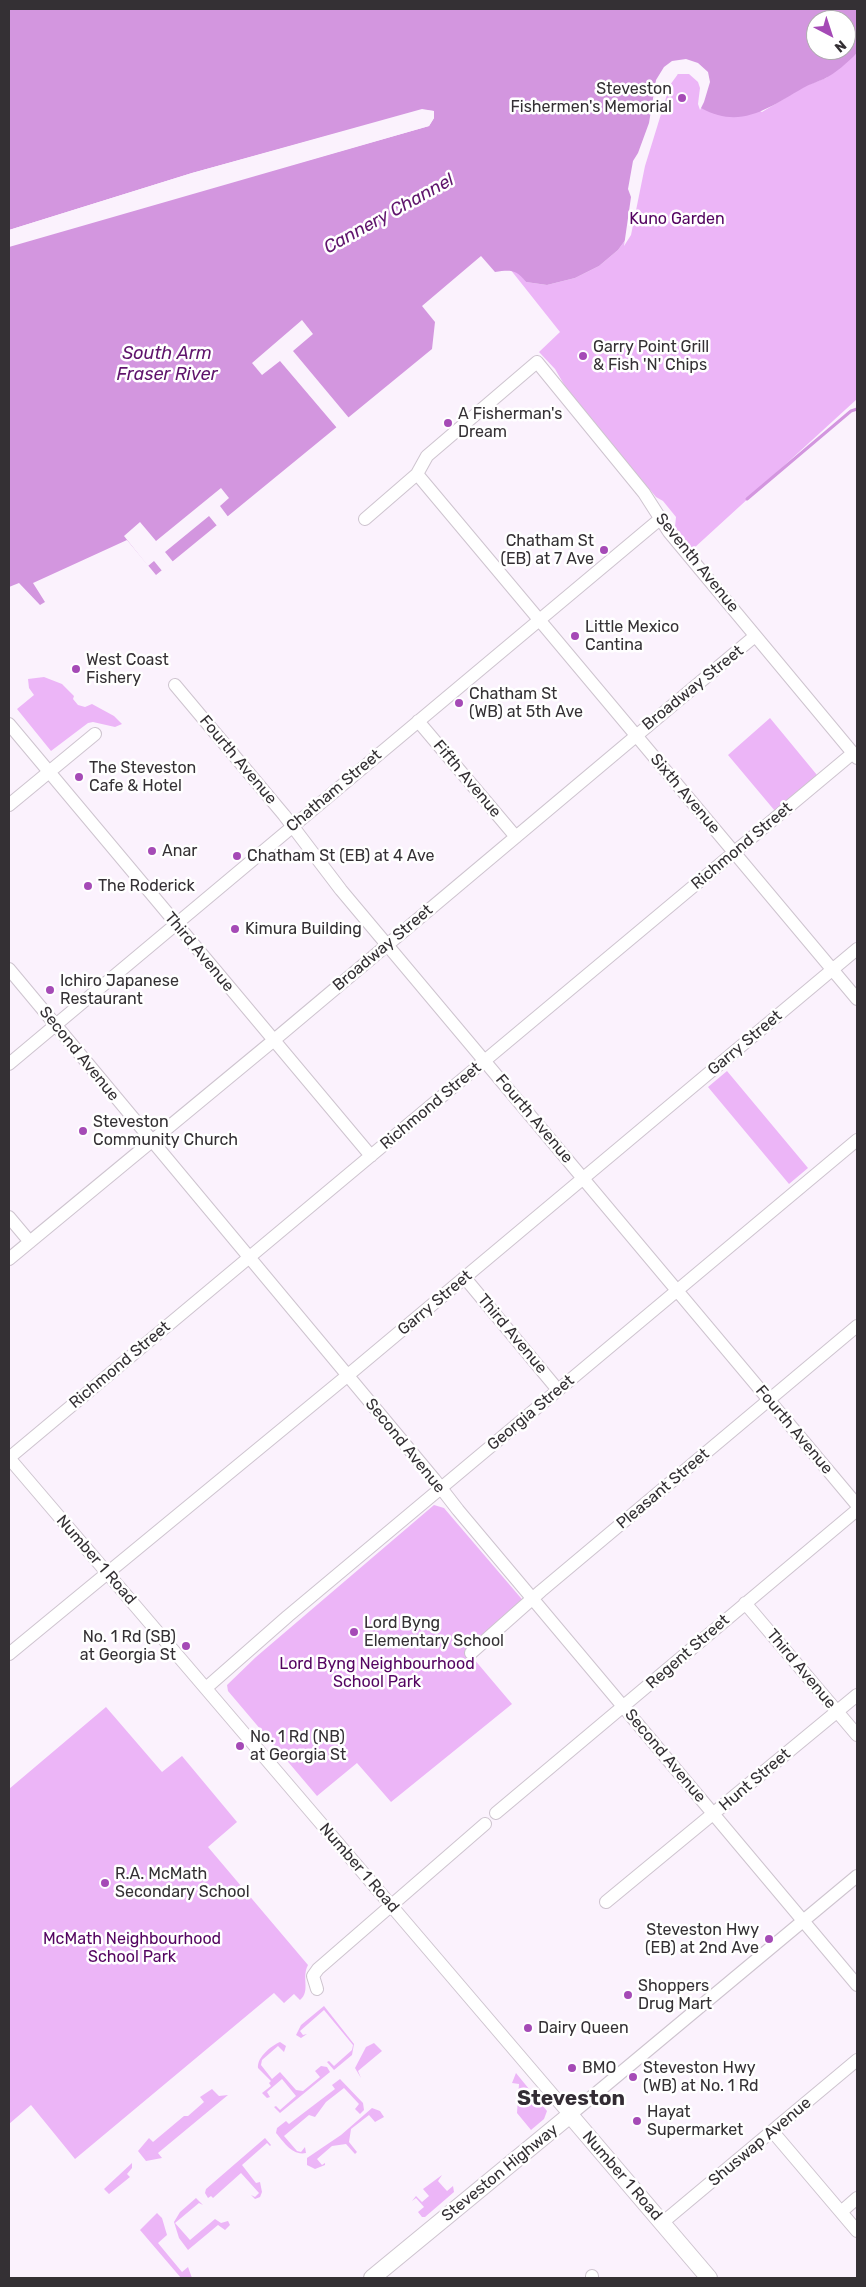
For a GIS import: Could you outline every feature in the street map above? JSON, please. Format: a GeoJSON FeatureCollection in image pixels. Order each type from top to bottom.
{"type":"FeatureCollection","features":[{"type":"Feature","properties":{"kind":"main road","name":"Number 1 Road"},"geometry":{"type":"LineString","coordinates":[[570,2116],[709,2278]]}},
{"type":"Feature","properties":{"kind":"main road","name":"Steveston Highway"},"geometry":{"type":"LineString","coordinates":[[372,2278],[570,2116]]}},
{"type":"Feature","properties":{"kind":"street","name":"Seventh Avenue"},"geometry":{"type":"LineString","coordinates":[[417,474],[427,456],[539,364],[644,493],[660,519],[855,756]]}},
{"type":"Feature","properties":{"kind":"street"},"geometry":{"type":"LineString","coordinates":[[365,520],[417,474]]}},
{"type":"Feature","properties":{"kind":"street","name":"Sixth Avenue"},"geometry":{"type":"LineString","coordinates":[[417,474],[857,999]]}},
{"type":"Feature","properties":{"kind":"street","name":"Chatham Street"},"geometry":{"type":"LineString","coordinates":[[9,1064],[660,519]]}},
{"type":"Feature","properties":{"kind":"street","name":"Broadway Street"},"geometry":{"type":"LineString","coordinates":[[9,1259],[274,1040],[755,636]]}},
{"type":"Feature","properties":{"kind":"street","name":"Fourth Avenue"},"geometry":{"type":"LineString","coordinates":[[175,685],[293,826],[341,890],[857,1505]]}},
{"type":"Feature","properties":{"kind":"street","name":"Fifth Avenue"},"geometry":{"type":"LineString","coordinates":[[418,721],[516,837]]}},
{"type":"Feature","properties":{"kind":"street","name":"Third Avenue"},"geometry":{"type":"LineString","coordinates":[[9,724],[371,1156]]}},
{"type":"Feature","properties":{"kind":"street"},"geometry":{"type":"LineString","coordinates":[[9,806],[94,734]]}},
{"type":"Feature","properties":{"kind":"street","name":"Richmond Street"},"geometry":{"type":"LineString","coordinates":[[9,1458],[734,853],[855,756]]}},
{"type":"Feature","properties":{"kind":"street","name":"Garry Street"},"geometry":{"type":"LineString","coordinates":[[9,1654],[465,1278],[857,949]]}},
{"type":"Feature","properties":{"kind":"street","name":"Second Avenue"},"geometry":{"type":"LineString","coordinates":[[9,969],[441,1489],[857,1985]]}},
{"type":"Feature","properties":{"kind":"street","name":"Georgia Street"},"geometry":{"type":"LineString","coordinates":[[206,1688],[288,1616],[857,1140]]}},
{"type":"Feature","properties":{"kind":"street"},"geometry":{"type":"LineString","coordinates":[[9,1217],[30,1242]]}},
{"type":"Feature","properties":{"kind":"street","name":"Third Avenue"},"geometry":{"type":"LineString","coordinates":[[465,1278],[558,1390]]}},
{"type":"Feature","properties":{"kind":"street","name":"Pleasant Street"},"geometry":{"type":"LineString","coordinates":[[471,1653],[857,1326]]}},
{"type":"Feature","properties":{"kind":"street","name":"Number 1 Road"},"geometry":{"type":"LineString","coordinates":[[9,1458],[570,2116]]}},
{"type":"Feature","properties":{"kind":"street","name":"Regent Street"},"geometry":{"type":"LineString","coordinates":[[496,1813],[857,1510]]}},
{"type":"Feature","properties":{"kind":"street","name":"Third Avenue"},"geometry":{"type":"LineString","coordinates":[[745,1603],[857,1735]]}},
{"type":"Feature","properties":{"kind":"street","name":"Hunt Street"},"geometry":{"type":"LineString","coordinates":[[606,1902],[714,1815],[857,1695]]}},
{"type":"Feature","properties":{"kind":"street"},"geometry":{"type":"LineString","coordinates":[[317,1989],[313,1976],[318,1969],[485,1824]]}},
{"type":"Feature","properties":{"kind":"street","name":"Steveston Highway"},"geometry":{"type":"LineString","coordinates":[[570,2116],[857,1876]]}},
{"type":"Feature","properties":{"kind":"street","name":"Shuswap Avenue"},"geometry":{"type":"LineString","coordinates":[[662,2223],[857,2060]]}},
{"type":"Feature","properties":{"kind":"street"},"geometry":{"type":"LineString","coordinates":[[773,2132],[857,2231]]}},
{"type":"Feature","properties":{"kind":"street"},"geometry":{"type":"LineString","coordinates":[[841,2212],[857,2198]]}},
{"type":"Feature","properties":{"kind":"green space","name":"Kuno Garden"},"geometry":{"type":"Polygon","coordinates":[[[856,54],[857,399],[693,549],[675,527],[676,517],[663,501],[656,497],[569,393],[555,369],[539,352],[560,332],[510,269],[519,272],[526,282],[547,285],[575,278],[599,266],[618,250],[629,235],[642,165],[672,78],[684,71],[762,112],[805,86],[826,78],[848,60],[856,60],[856,54]]]}},
{"type":"Feature","properties":{"kind":"green space"},"geometry":{"type":"Polygon","coordinates":[[[44,677],[62,684],[74,696],[73,699],[78,705],[85,707],[92,704],[114,716],[122,724],[115,727],[93,722],[88,723],[51,751],[17,709],[34,695],[29,688],[28,679],[44,677]]]}},
{"type":"Feature","properties":{"kind":"green space"},"geometry":{"type":"Polygon","coordinates":[[[770,718],[817,775],[775,811],[728,755],[770,718]]]}},
{"type":"Feature","properties":{"kind":"green space"},"geometry":{"type":"Polygon","coordinates":[[[727,1071],[808,1168],[789,1184],[708,1087],[727,1071]]]}},
{"type":"Feature","properties":{"kind":"green space","name":"Lord Byng Neighbourhood School Park"},"geometry":{"type":"Polygon","coordinates":[[[434,1505],[444,1508],[526,1604],[468,1652],[512,1704],[391,1802],[357,1763],[317,1796],[228,1691],[227,1685],[256,1657],[434,1505]]]}},
{"type":"Feature","properties":{"kind":"green space","name":"McMath Neighbourhood School Park"},"geometry":{"type":"Polygon","coordinates":[[[106,1707],[162,1772],[182,1756],[237,1822],[208,1847],[308,1965],[305,1975],[305,1993],[300,2000],[294,1994],[284,2003],[274,1993],[75,2159],[31,2105],[9,2124],[9,1789],[106,1707]]]}},
{"type":"Feature","properties":{"kind":"green space"},"geometry":{"type":"Polygon","coordinates":[[[324,2006],[354,2044],[352,2055],[334,2070],[327,2062],[329,2061],[334,2066],[352,2050],[353,2045],[324,2010],[300,2031],[303,2035],[307,2034],[301,2038],[296,2035],[301,2025],[324,2006]]]}},
{"type":"Feature","properties":{"kind":"green space"},"geometry":{"type":"Polygon","coordinates":[[[280,2042],[286,2046],[284,2052],[278,2046],[262,2060],[261,2065],[272,2079],[280,2072],[296,2090],[303,2091],[320,2077],[315,2071],[321,2066],[327,2067],[330,2072],[280,2113],[274,2107],[276,2106],[280,2110],[296,2096],[282,2079],[267,2092],[270,2097],[267,2098],[262,2093],[271,2086],[269,2083],[271,2081],[258,2068],[258,2064],[262,2056],[269,2049],[280,2042]]]}},
{"type":"Feature","properties":{"kind":"green space"},"geometry":{"type":"Polygon","coordinates":[[[374,2043],[382,2051],[358,2071],[361,2078],[355,2068],[366,2047],[374,2043]]]}},
{"type":"Feature","properties":{"kind":"green space"},"geometry":{"type":"Polygon","coordinates":[[[516,2073],[547,2111],[544,2119],[531,2130],[517,2113],[519,2084],[512,2083],[516,2073]]]}},
{"type":"Feature","properties":{"kind":"green space"},"geometry":{"type":"Polygon","coordinates":[[[340,2079],[363,2103],[364,2110],[360,2114],[355,2109],[359,2104],[344,2088],[326,2102],[315,2117],[309,2115],[284,2136],[297,2151],[301,2152],[305,2147],[306,2153],[301,2153],[292,2150],[276,2133],[277,2128],[286,2121],[289,2124],[335,2089],[332,2085],[340,2079]]]}},
{"type":"Feature","properties":{"kind":"green space"},"geometry":{"type":"Polygon","coordinates":[[[212,2089],[219,2096],[228,2095],[158,2153],[162,2158],[146,2161],[138,2151],[149,2138],[153,2142],[184,2116],[188,2116],[204,2102],[200,2097],[212,2089]]]}},
{"type":"Feature","properties":{"kind":"green space"},"geometry":{"type":"Polygon","coordinates":[[[372,2108],[380,2111],[384,2117],[375,2122],[369,2115],[351,2129],[349,2142],[357,2152],[355,2154],[346,2144],[332,2146],[317,2159],[322,2165],[325,2163],[325,2165],[315,2169],[307,2165],[307,2158],[341,2135],[372,2108]]]}},
{"type":"Feature","properties":{"kind":"green space"},"geometry":{"type":"Polygon","coordinates":[[[265,2138],[271,2145],[267,2143],[242,2165],[256,2183],[260,2182],[262,2192],[260,2197],[255,2199],[251,2195],[255,2197],[259,2193],[241,2173],[213,2198],[211,2196],[208,2198],[205,2193],[206,2189],[265,2138]]]}},
{"type":"Feature","properties":{"kind":"green space"},"geometry":{"type":"Polygon","coordinates":[[[132,2163],[132,2168],[127,2174],[130,2177],[109,2194],[104,2189],[132,2163]]]}},
{"type":"Feature","properties":{"kind":"green space"},"geometry":{"type":"Polygon","coordinates":[[[442,2175],[438,2181],[447,2191],[453,2186],[454,2192],[425,2217],[422,2217],[418,2212],[424,2207],[416,2198],[412,2201],[416,2196],[422,2202],[429,2196],[423,2189],[442,2175]]]}},
{"type":"Feature","properties":{"kind":"green space"},"geometry":{"type":"Polygon","coordinates":[[[196,2198],[203,2205],[199,2203],[175,2223],[190,2240],[215,2219],[221,2223],[228,2221],[230,2225],[225,2230],[218,2225],[188,2250],[179,2238],[174,2222],[180,2212],[196,2198]]]}},
{"type":"Feature","properties":{"kind":"green space"},"geometry":{"type":"Polygon","coordinates":[[[157,2213],[162,2218],[167,2235],[158,2243],[182,2272],[188,2267],[192,2278],[181,2278],[140,2230],[157,2213]]]}},
{"type":"Feature","properties":{"kind":"water","name":"South Arm Fraser River"},"geometry":{"type":"Polygon","coordinates":[[[9,9],[857,9],[856,54],[856,10],[806,10],[806,60],[850,60],[828,77],[754,114],[742,117],[729,117],[701,108],[702,88],[695,75],[684,71],[672,78],[642,165],[629,235],[618,250],[599,266],[575,278],[547,285],[526,282],[512,271],[495,272],[481,256],[422,306],[435,322],[432,349],[156,575],[127,540],[33,583],[45,602],[40,605],[19,583],[9,587],[9,245],[429,126],[434,118],[434,111],[422,110],[192,173],[9,230],[9,9]]]}},
{"type":"Feature","properties":{"kind":"pier"},"geometry":{"type":"Polygon","coordinates":[[[686,59],[698,63],[708,72],[710,82],[704,102],[700,110],[698,104],[700,88],[698,82],[689,74],[678,74],[670,85],[645,166],[631,235],[624,246],[631,197],[628,189],[633,161],[638,153],[649,123],[656,80],[664,67],[672,61],[686,59]]]}},
{"type":"Feature","properties":{"kind":"pier"},"geometry":{"type":"Polygon","coordinates":[[[422,109],[434,111],[434,118],[429,126],[9,247],[9,243],[427,124],[432,118],[431,113],[422,112],[301,144],[193,175],[9,233],[9,230],[192,173],[422,109]]]}},
{"type":"Feature","properties":{"kind":"pier"},"geometry":{"type":"Polygon","coordinates":[[[302,320],[313,334],[293,351],[349,418],[337,428],[280,361],[262,375],[252,363],[302,320]]]}},
{"type":"Feature","properties":{"kind":"pier"},"geometry":{"type":"Polygon","coordinates":[[[221,488],[229,498],[220,506],[229,518],[218,527],[209,516],[165,552],[174,563],[163,572],[154,561],[148,566],[124,536],[140,522],[156,541],[221,488]]]}},
{"type":"Feature","properties":{"kind":"waterway"},"geometry":{"type":"LineString","coordinates":[[747,499],[851,411],[857,409]]}},
{"type":"Feature","properties":{"kind":"place","name":"Steveston Fishermen's Memorial"},"geometry":{"type":"Point","coordinates":[682,98]}},
{"type":"Feature","properties":{"kind":"place","name":"Garry Point Grill & Fish 'N' Chips"},"geometry":{"type":"Point","coordinates":[583,356]}},
{"type":"Feature","properties":{"kind":"place","name":"A Fisherman's Dream"},"geometry":{"type":"Point","coordinates":[448,423]}},
{"type":"Feature","properties":{"kind":"place","name":"Chatham St (EB) at 7 Ave"},"geometry":{"type":"Point","coordinates":[604,550]}},
{"type":"Feature","properties":{"kind":"place","name":"Little Mexico Cantina"},"geometry":{"type":"Point","coordinates":[575,636]}},
{"type":"Feature","properties":{"kind":"place","name":"West Coast Fishery"},"geometry":{"type":"Point","coordinates":[76,669]}},
{"type":"Feature","properties":{"kind":"place","name":"Chatham St (WB) at 5th Ave"},"geometry":{"type":"Point","coordinates":[459,703]}},
{"type":"Feature","properties":{"kind":"place","name":"The Steveston Cafe & Hotel"},"geometry":{"type":"Point","coordinates":[79,777]}},
{"type":"Feature","properties":{"kind":"place","name":"Anar"},"geometry":{"type":"Point","coordinates":[152,851]}},
{"type":"Feature","properties":{"kind":"place","name":"Chatham St (EB) at 4 Ave"},"geometry":{"type":"Point","coordinates":[237,856]}},
{"type":"Feature","properties":{"kind":"place","name":"The Roderick"},"geometry":{"type":"Point","coordinates":[88,886]}},
{"type":"Feature","properties":{"kind":"place","name":"Kimura Building"},"geometry":{"type":"Point","coordinates":[235,929]}},
{"type":"Feature","properties":{"kind":"place","name":"Ichiro Japanese Restaurant"},"geometry":{"type":"Point","coordinates":[50,990]}},
{"type":"Feature","properties":{"kind":"place","name":"Steveston Community Church"},"geometry":{"type":"Point","coordinates":[83,1131]}},
{"type":"Feature","properties":{"kind":"place","name":"Lord Byng Elementary School"},"geometry":{"type":"Point","coordinates":[354,1632]}},
{"type":"Feature","properties":{"kind":"place","name":"No. 1 Rd (SB) at Georgia St"},"geometry":{"type":"Point","coordinates":[186,1646]}},
{"type":"Feature","properties":{"kind":"place","name":"No. 1 Rd (NB) at Georgia St"},"geometry":{"type":"Point","coordinates":[240,1746]}},
{"type":"Feature","properties":{"kind":"place","name":"R.A. McMath Secondary School"},"geometry":{"type":"Point","coordinates":[105,1883]}},
{"type":"Feature","properties":{"kind":"place","name":"Steveston Hwy (EB) at 2nd Ave"},"geometry":{"type":"Point","coordinates":[769,1939]}},
{"type":"Feature","properties":{"kind":"place","name":"Shoppers Drug Mart"},"geometry":{"type":"Point","coordinates":[628,1995]}},
{"type":"Feature","properties":{"kind":"place","name":"Dairy Queen"},"geometry":{"type":"Point","coordinates":[528,2028]}},
{"type":"Feature","properties":{"kind":"place","name":"BMO"},"geometry":{"type":"Point","coordinates":[572,2068]}},
{"type":"Feature","properties":{"kind":"place","name":"Steveston Hwy (WB) at No. 1 Rd"},"geometry":{"type":"Point","coordinates":[633,2077]}},
{"type":"Feature","properties":{"kind":"place","name":"Hayat Supermarket"},"geometry":{"type":"Point","coordinates":[637,2121]}},
{"type":"Feature","properties":{"kind":"district","name":"Steveston"},"geometry":{"type":"Point","coordinates":[571,2099]}},
{"type":"Feature","properties":{"kind":"water label","name":"Cannery Channel"},"geometry":{"type":"Point","coordinates":[389,214]}}]}
